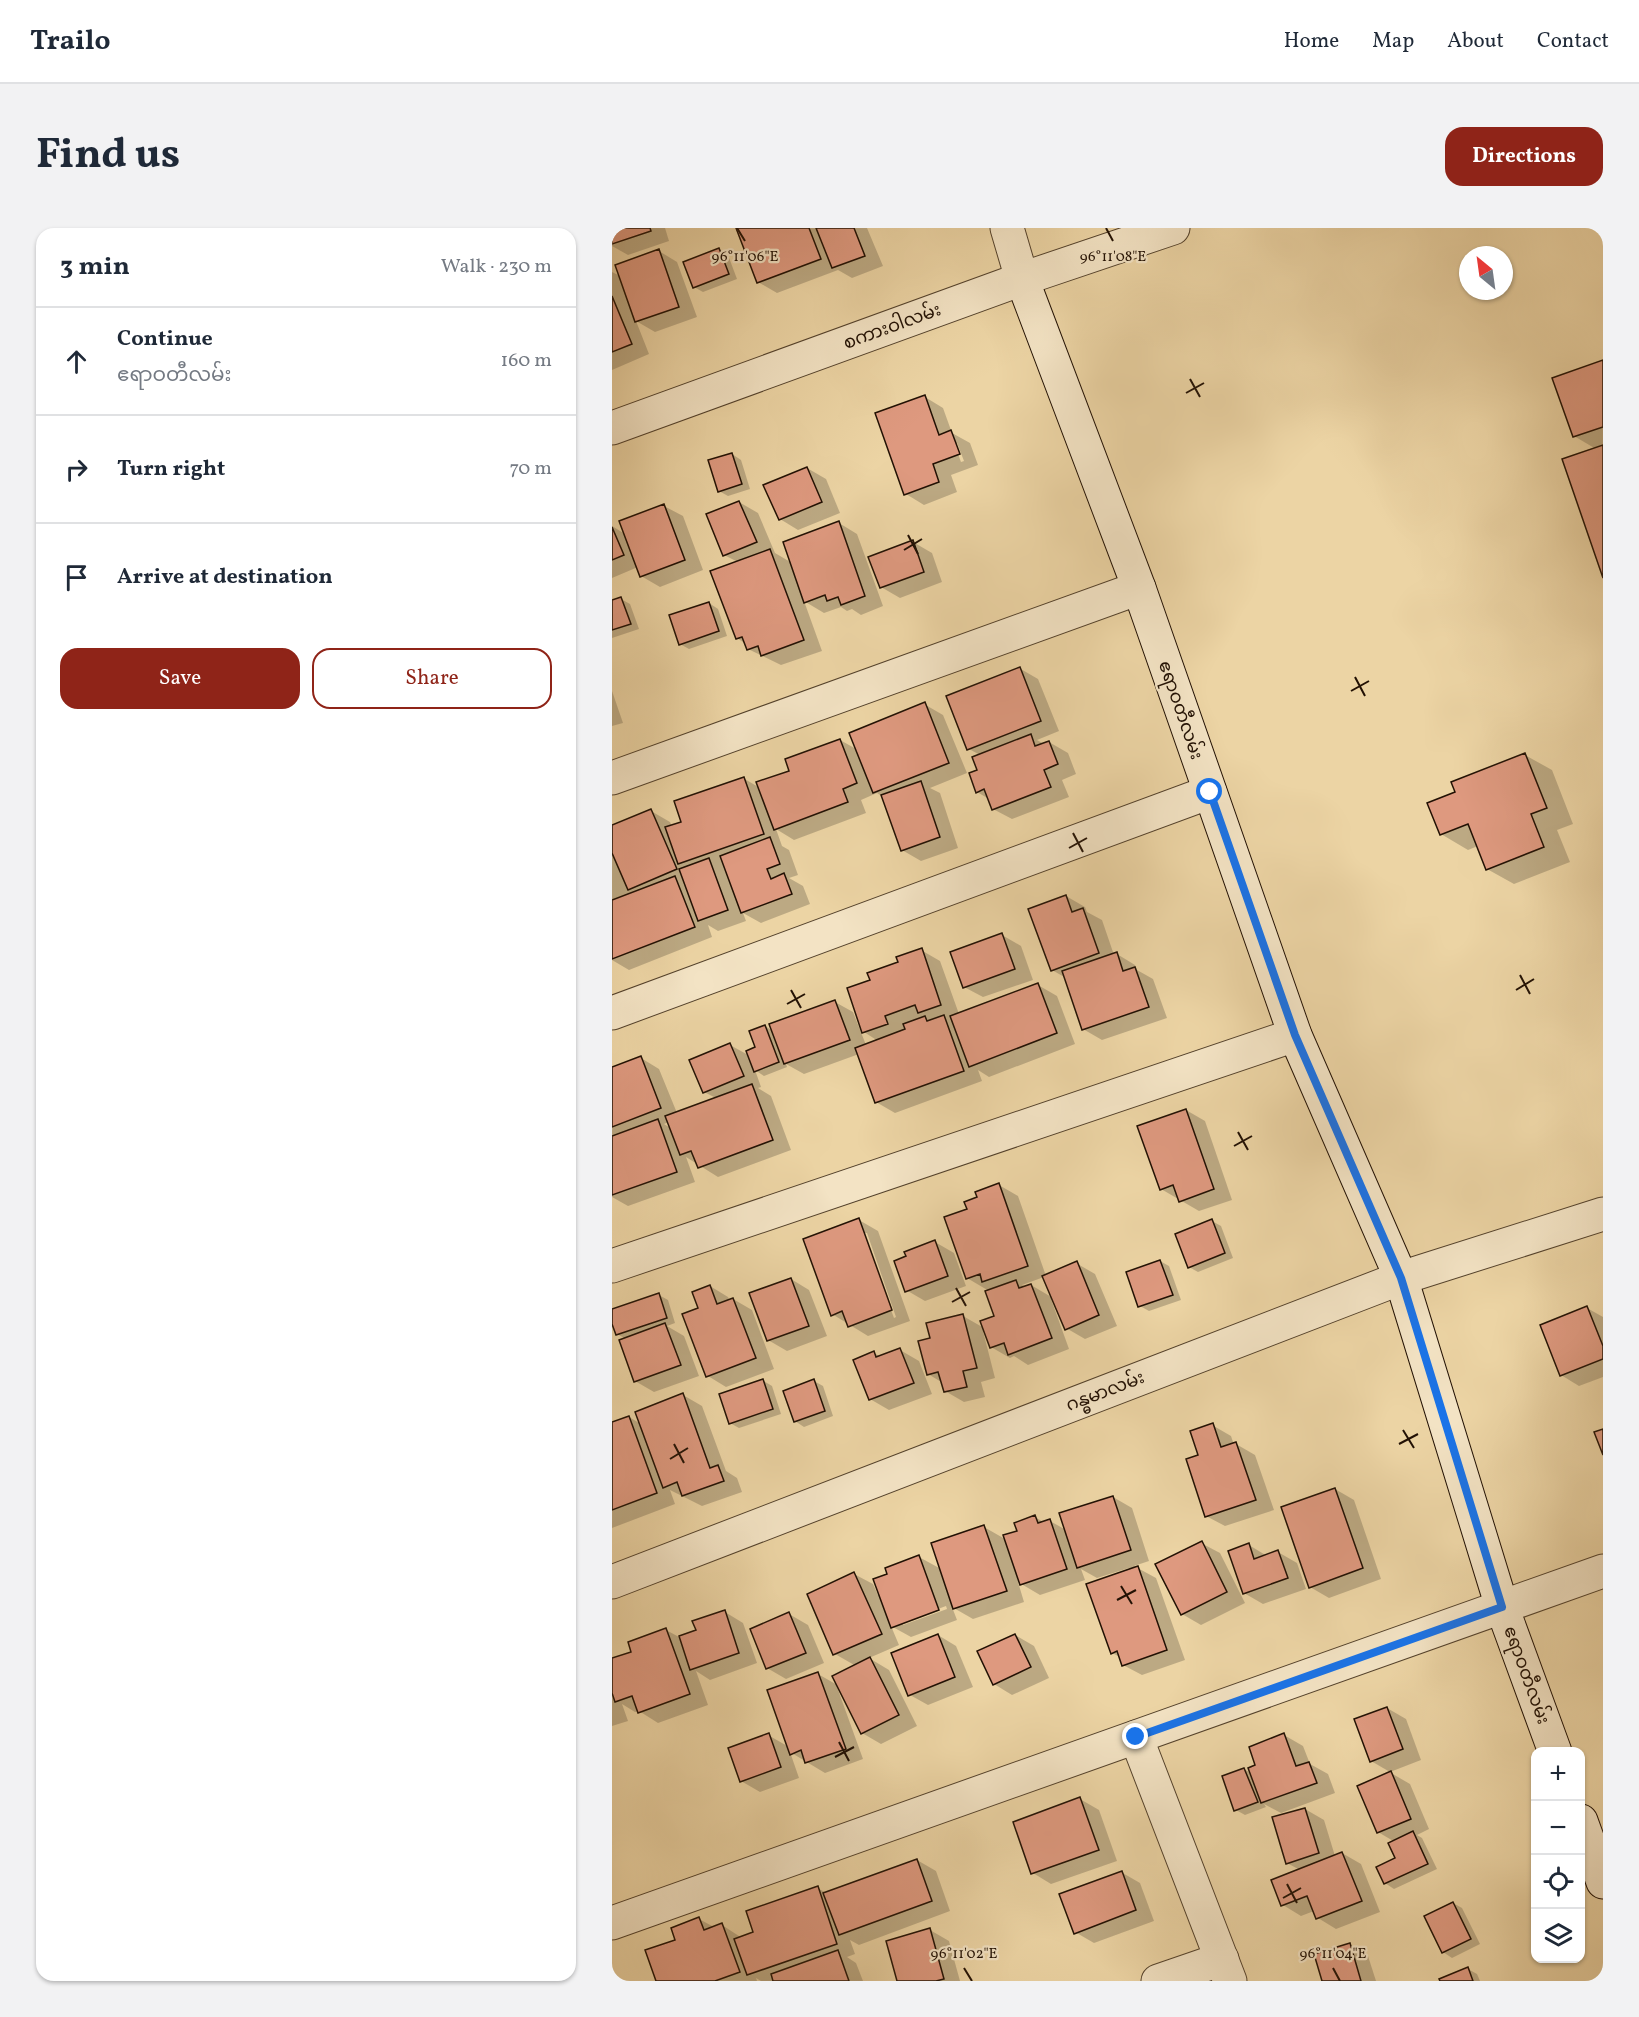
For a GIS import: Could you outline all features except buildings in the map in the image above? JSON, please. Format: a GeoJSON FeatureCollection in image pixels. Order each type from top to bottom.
{"type":"FeatureCollection","features":[{"type":"Feature","properties":{"kind":"street","name":"ဧရာဝတီလမ်း"},"geometry":{"type":"LineString","coordinates":[[1007,228],[1022,279],[1139,588],[1295,1035],[1401,1278],[1502,1607],[1553,1747]]}},
{"type":"Feature","properties":{"kind":"street","name":"စကားဝါလမ်း"},"geometry":{"type":"LineString","coordinates":[[612,428],[1022,279],[1173,228]]}},
{"type":"Feature","properties":{"kind":"street"},"geometry":{"type":"LineString","coordinates":[[612,778],[1139,588]]}},
{"type":"Feature","properties":{"kind":"street"},"geometry":{"type":"LineString","coordinates":[[612,1013],[1210,792]]}},
{"type":"Feature","properties":{"kind":"street"},"geometry":{"type":"LineString","coordinates":[[612,1266],[1295,1035]]}},
{"type":"Feature","properties":{"kind":"street","name":"ဂန္ဓမာလမ်း"},"geometry":{"type":"LineString","coordinates":[[612,1582],[1401,1278],[1603,1214]]}},
{"type":"Feature","properties":{"kind":"street"},"geometry":{"type":"LineString","coordinates":[[612,1923],[1603,1571]]}},
{"type":"Feature","properties":{"kind":"street"},"geometry":{"type":"LineString","coordinates":[[1136,1737],[1226,1970],[1158,1981]]}},
{"type":"Feature","properties":{"kind":"street"},"geometry":{"type":"LineString","coordinates":[[1585,1832],[1603,1882]]}},
{"type":"Feature","properties":{"kind":"route"},"geometry":{"type":"LineString","coordinates":[[1136,1737],[1502,1607],[1401,1278],[1295,1035],[1210,792]]}}]}
